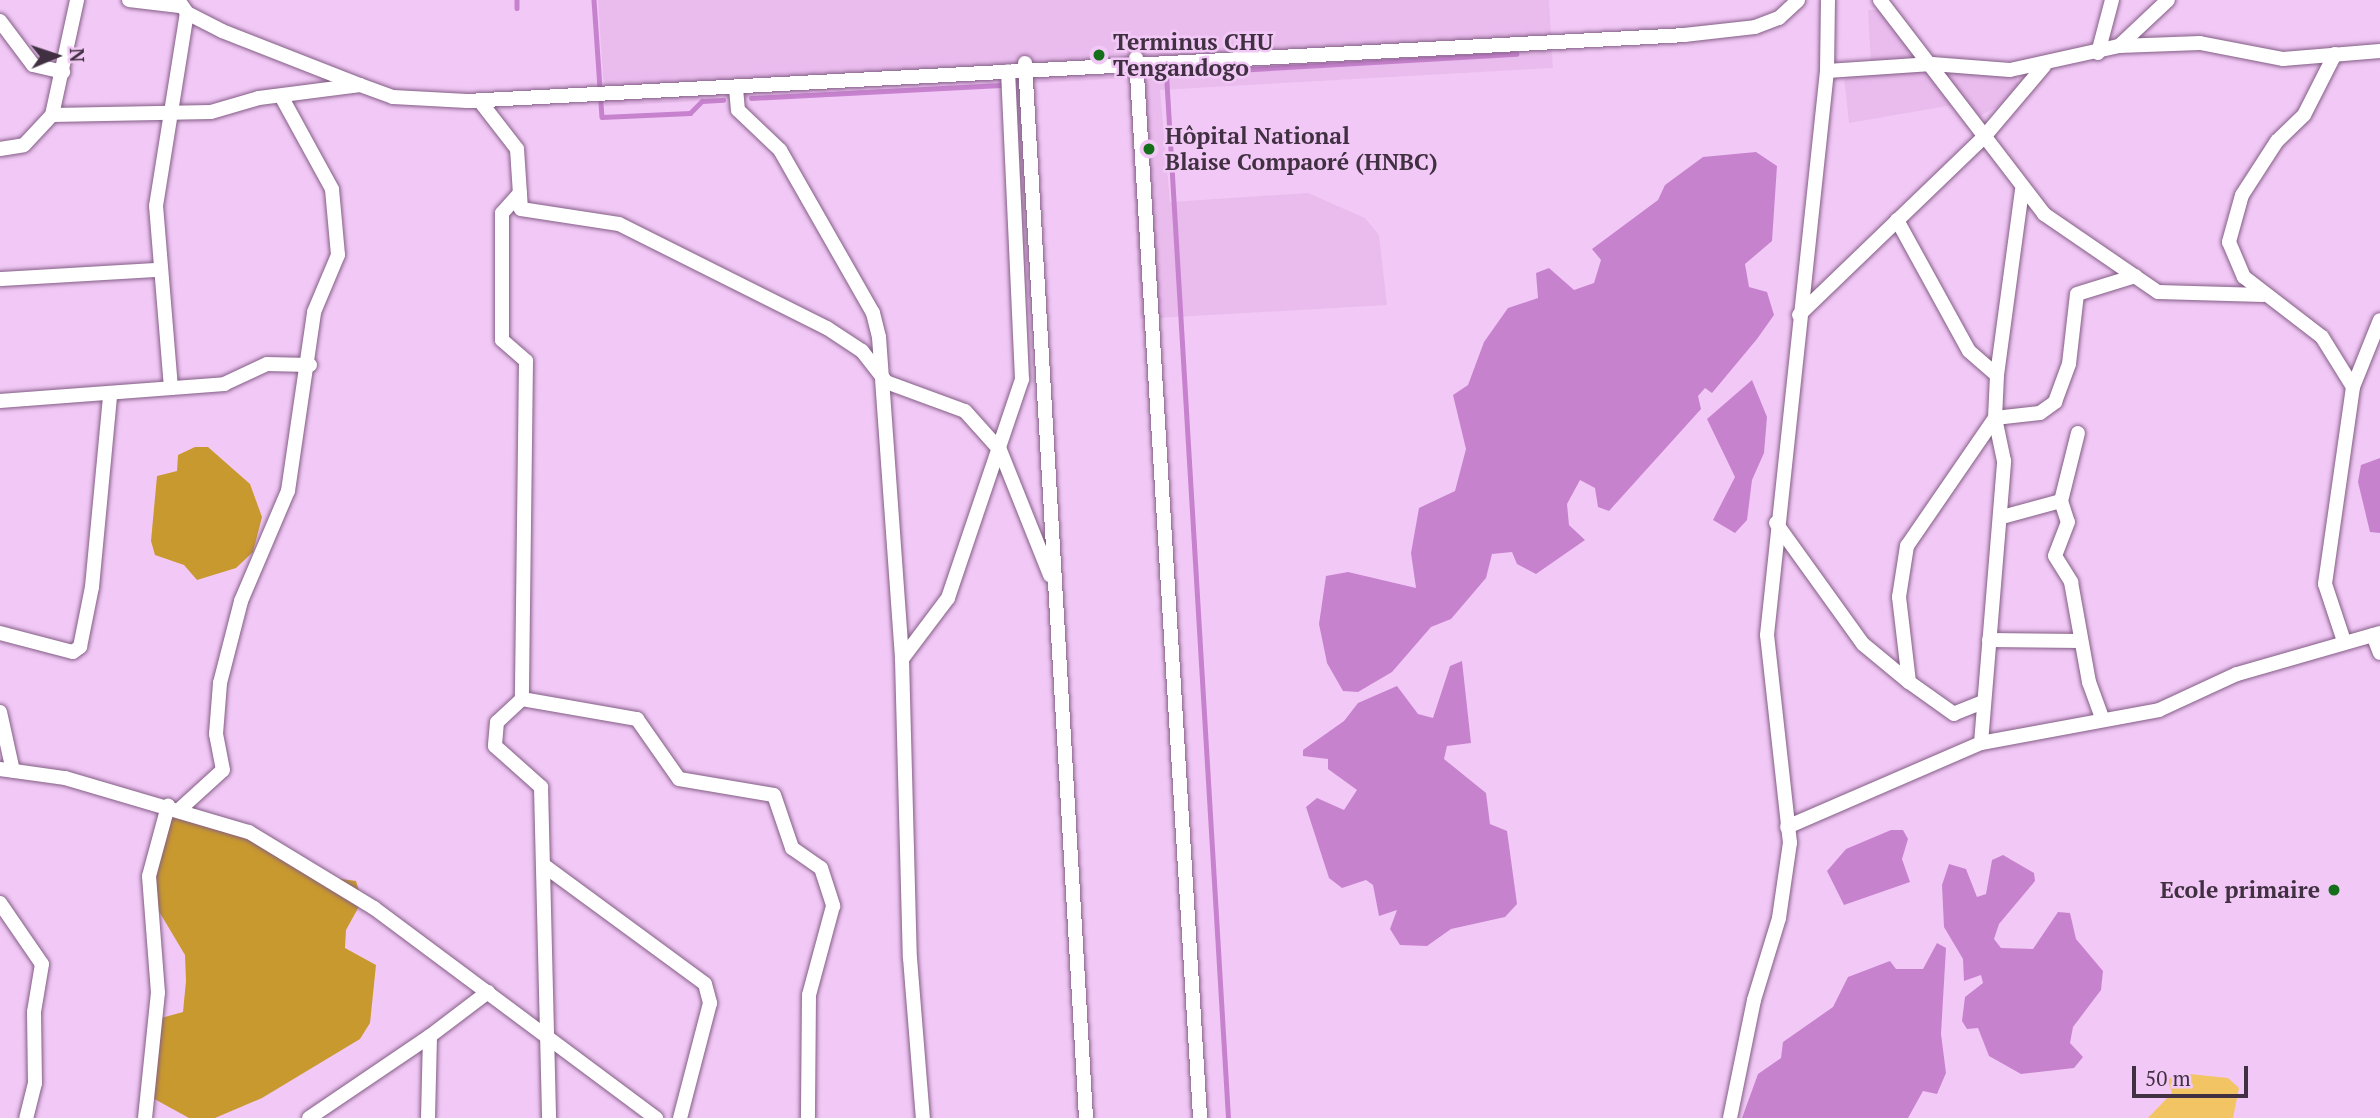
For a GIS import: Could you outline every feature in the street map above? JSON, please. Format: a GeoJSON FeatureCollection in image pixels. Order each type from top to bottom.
{"type":"FeatureCollection","features":[{"type":"Feature","properties":{"kind":"street"},"geometry":{"type":"LineString","coordinates":[[0,149],[24,145],[52,115],[77,0]]}},
{"type":"Feature","properties":{"kind":"street"},"geometry":{"type":"LineString","coordinates":[[129,0],[182,6],[393,97],[479,100],[527,93],[736,88],[1008,71],[1025,67],[1739,29],[1779,18],[1798,0]]}},
{"type":"Feature","properties":{"kind":"street"},"geometry":{"type":"LineString","coordinates":[[1730,1118],[1754,1000],[1779,918],[1787,827],[1767,635],[1776,523],[1827,71],[1828,0]]}},
{"type":"Feature","properties":{"kind":"street"},"geometry":{"type":"LineString","coordinates":[[1880,0],[1933,64],[2022,190],[2044,214],[2135,276],[2171,296],[2263,295]]}},
{"type":"Feature","properties":{"kind":"street"},"geometry":{"type":"LineString","coordinates":[[2098,53],[2112,0]]}},
{"type":"Feature","properties":{"kind":"street"},"geometry":{"type":"LineString","coordinates":[[2119,46],[2168,0]]}},
{"type":"Feature","properties":{"kind":"street"},"geometry":{"type":"LineString","coordinates":[[171,388],[157,270],[167,114],[182,6]]}},
{"type":"Feature","properties":{"kind":"street"},"geometry":{"type":"LineString","coordinates":[[0,21],[33,65],[63,72]]}},
{"type":"Feature","properties":{"kind":"street"},"geometry":{"type":"LineString","coordinates":[[1827,71],[1933,64],[2044,66],[2119,46],[2200,43],[2283,59],[2380,51]]}},
{"type":"Feature","properties":{"kind":"street"},"geometry":{"type":"LineString","coordinates":[[2335,54],[2310,105],[2277,141],[2233,219],[2229,242],[2235,262],[2263,295],[2322,337],[2353,387]]}},
{"type":"Feature","properties":{"kind":"street"},"geometry":{"type":"LineString","coordinates":[[1137,61],[1200,1118]]}},
{"type":"Feature","properties":{"kind":"street"},"geometry":{"type":"LineString","coordinates":[[1799,315],[1984,138],[2044,66]]}},
{"type":"Feature","properties":{"kind":"street"},"geometry":{"type":"LineString","coordinates":[[1025,67],[1086,1118]]}},
{"type":"Feature","properties":{"kind":"street"},"geometry":{"type":"LineString","coordinates":[[902,659],[948,598],[1000,450],[1023,359],[1008,71]]}},
{"type":"Feature","properties":{"kind":"street"},"geometry":{"type":"LineString","coordinates":[[52,115],[211,113],[281,96],[360,85]]}},
{"type":"Feature","properties":{"kind":"street"},"geometry":{"type":"LineString","coordinates":[[736,88],[738,110],[780,150],[873,313],[886,382],[902,659],[910,958],[923,1118]]}},
{"type":"Feature","properties":{"kind":"street"},"geometry":{"type":"LineString","coordinates":[[145,1118],[158,993],[149,876],[173,808],[223,770],[216,734],[220,683],[241,601],[288,491],[310,365],[314,313],[338,255],[338,220],[332,189],[281,96]]}},
{"type":"Feature","properties":{"kind":"street"},"geometry":{"type":"LineString","coordinates":[[479,100],[517,149],[521,209],[619,224],[713,267],[827,328],[862,351],[886,382],[965,411],[1000,450],[1055,586]]}},
{"type":"Feature","properties":{"kind":"street"},"geometry":{"type":"LineString","coordinates":[[1981,743],[2002,517],[2004,461],[1995,418],[1997,375],[2022,190]]}},
{"type":"Feature","properties":{"kind":"street"},"geometry":{"type":"LineString","coordinates":[[520,193],[502,214],[502,340],[526,361],[522,699],[497,722],[495,746],[541,787],[546,867],[549,1118]]}},
{"type":"Feature","properties":{"kind":"street"},"geometry":{"type":"LineString","coordinates":[[1897,220],[1969,351],[1997,375]]}},
{"type":"Feature","properties":{"kind":"street"},"geometry":{"type":"LineString","coordinates":[[0,279],[157,270]]}},
{"type":"Feature","properties":{"kind":"street"},"geometry":{"type":"LineString","coordinates":[[1909,682],[1899,597],[1906,546],[1995,418],[2040,413],[2056,402],[2069,364],[2077,294],[2135,276]]}},
{"type":"Feature","properties":{"kind":"street"},"geometry":{"type":"LineString","coordinates":[[2344,642],[2325,584],[2353,387],[2380,320]]}},
{"type":"Feature","properties":{"kind":"street"},"geometry":{"type":"LineString","coordinates":[[0,401],[110,396],[224,384],[267,364],[310,365]]}},
{"type":"Feature","properties":{"kind":"street"},"geometry":{"type":"LineString","coordinates":[[0,633],[73,652],[80,647],[92,587],[110,396]]}},
{"type":"Feature","properties":{"kind":"street"},"geometry":{"type":"LineString","coordinates":[[2078,433],[2061,501],[2068,522],[2055,556],[2071,582],[2080,641],[2102,717]]}},
{"type":"Feature","properties":{"kind":"street"},"geometry":{"type":"LineString","coordinates":[[2002,517],[2061,501]]}},
{"type":"Feature","properties":{"kind":"street"},"geometry":{"type":"LineString","coordinates":[[1776,523],[1863,644],[1954,714],[1983,702]]}},
{"type":"Feature","properties":{"kind":"street"},"geometry":{"type":"LineString","coordinates":[[1787,827],[1981,743],[2102,717],[2160,710],[2237,674],[2376,634],[2380,653]]}},
{"type":"Feature","properties":{"kind":"street"},"geometry":{"type":"LineString","coordinates":[[1989,640],[2080,641]]}},
{"type":"Feature","properties":{"kind":"street"},"geometry":{"type":"LineString","coordinates":[[522,699],[637,719],[679,779],[774,794],[792,848],[821,868],[833,906],[809,995],[808,1118]]}},
{"type":"Feature","properties":{"kind":"street"},"geometry":{"type":"LineString","coordinates":[[0,712],[7,770],[173,808],[249,832],[304,861],[488,992],[656,1118]]}},
{"type":"Feature","properties":{"kind":"street"},"geometry":{"type":"LineString","coordinates":[[546,867],[705,984],[710,1003],[680,1118]]}},
{"type":"Feature","properties":{"kind":"street"},"geometry":{"type":"LineString","coordinates":[[0,903],[42,964],[34,1012],[35,1083],[26,1118]]}},
{"type":"Feature","properties":{"kind":"street"},"geometry":{"type":"LineString","coordinates":[[309,1118],[430,1036],[488,992]]}},
{"type":"Feature","properties":{"kind":"street"},"geometry":{"type":"LineString","coordinates":[[428,1118],[430,1036]]}},
{"type":"Feature","properties":{"kind":"shaded area","name":"Hôpital National Blaise Compaoré (HNBC)"},"geometry":{"type":"Polygon","coordinates":[[[598,0],[1549,0],[1553,68],[1160,90],[1170,202],[1308,193],[1365,218],[1379,235],[1387,305],[1140,319],[1129,78],[605,106],[598,0]]]}},
{"type":"Feature","properties":{"kind":"shaded area"},"geometry":{"type":"Polygon","coordinates":[[[1868,10],[1887,10],[1929,61],[2013,66],[2021,94],[1972,120],[1959,104],[1849,123],[1843,68],[1871,65],[1868,10]]]}},
{"type":"Feature","properties":{"kind":"shaded area"},"geometry":{"type":"Polygon","coordinates":[[[1756,152],[1777,166],[1772,241],[1745,264],[1749,287],[1767,292],[1774,315],[1757,339],[1712,393],[1705,388],[1698,396],[1701,409],[1609,511],[1598,507],[1595,488],[1580,480],[1567,504],[1569,525],[1585,540],[1536,574],[1517,564],[1512,552],[1492,554],[1486,578],[1451,619],[1431,627],[1392,672],[1358,692],[1343,691],[1327,663],[1319,624],[1326,576],[1348,572],[1416,588],[1411,553],[1419,508],[1455,491],[1466,449],[1453,395],[1468,385],[1484,342],[1508,308],[1538,298],[1536,273],[1549,268],[1574,290],[1594,283],[1601,260],[1592,249],[1658,200],[1665,185],[1703,157],[1756,152]]]}},
{"type":"Feature","properties":{"kind":"shaded area"},"geometry":{"type":"Polygon","coordinates":[[[1752,380],[1767,417],[1764,453],[1752,480],[1747,520],[1735,533],[1713,520],[1735,477],[1707,419],[1752,380]]]}},
{"type":"Feature","properties":{"kind":"shaded area"},"geometry":{"type":"Polygon","coordinates":[[[195,447],[208,447],[250,484],[262,517],[253,552],[236,568],[197,580],[184,565],[155,555],[151,541],[157,476],[177,471],[178,455],[195,447]]]}},
{"type":"Feature","properties":{"kind":"shaded area"},"geometry":{"type":"Polygon","coordinates":[[[2380,458],[2380,533],[2370,532],[2358,482],[2361,465],[2380,458]]]}},
{"type":"Feature","properties":{"kind":"shaded area"},"geometry":{"type":"Polygon","coordinates":[[[1462,661],[1471,743],[1447,746],[1444,759],[1486,793],[1490,824],[1507,831],[1517,904],[1505,917],[1451,929],[1427,946],[1400,945],[1390,929],[1397,910],[1379,916],[1373,885],[1366,880],[1342,888],[1329,878],[1306,807],[1317,798],[1344,810],[1357,790],[1328,769],[1328,759],[1303,756],[1303,750],[1344,721],[1358,703],[1397,686],[1418,714],[1433,718],[1450,666],[1462,661]]]}},
{"type":"Feature","properties":{"kind":"shaded area"},"geometry":{"type":"Polygon","coordinates":[[[191,815],[256,828],[320,876],[356,881],[362,901],[346,930],[345,948],[376,965],[370,1023],[360,1039],[262,1098],[215,1118],[189,1118],[149,1096],[161,1018],[183,1012],[186,981],[185,955],[157,908],[155,882],[169,816],[191,815]]]}},
{"type":"Feature","properties":{"kind":"shaded area"},"geometry":{"type":"Polygon","coordinates":[[[1891,830],[1903,830],[1908,839],[1902,859],[1910,882],[1844,905],[1827,871],[1846,849],[1891,830]]]}},
{"type":"Feature","properties":{"kind":"shaded area"},"geometry":{"type":"Polygon","coordinates":[[[2003,855],[2034,873],[2035,881],[1999,924],[1994,939],[2001,948],[2033,949],[2058,912],[2070,913],[2076,939],[2103,971],[2101,990],[2073,1027],[2070,1043],[2083,1057],[2074,1068],[2021,1074],[1989,1056],[1978,1028],[1967,1029],[1962,1021],[1965,997],[1983,983],[1981,975],[1964,981],[1963,959],[1944,927],[1942,885],[1949,864],[1966,869],[1977,897],[1986,894],[1992,860],[2003,855]]]}},
{"type":"Feature","properties":{"kind":"shaded area"},"geometry":{"type":"Polygon","coordinates":[[[1937,943],[1946,948],[1941,1034],[1946,1073],[1937,1094],[1923,1091],[1908,1118],[1742,1118],[1758,1074],[1781,1058],[1783,1042],[1833,1007],[1848,977],[1890,961],[1896,969],[1923,969],[1937,943]]]}},
{"type":"Feature","properties":{"kind":"shaded area"},"geometry":{"type":"Polygon","coordinates":[[[2180,1073],[2228,1078],[2239,1088],[2233,1118],[2148,1118],[2172,1093],[2167,1079],[2180,1073]]]}},
{"type":"Feature","properties":{"kind":"waterway"},"geometry":{"type":"LineString","coordinates":[[517,0],[517,8]]}},
{"type":"Feature","properties":{"kind":"waterway"},"geometry":{"type":"LineString","coordinates":[[594,0],[602,117],[690,113],[702,101],[723,100]]}},
{"type":"Feature","properties":{"kind":"waterway"},"geometry":{"type":"LineString","coordinates":[[1228,1118],[1166,74],[1516,54]]}},
{"type":"Feature","properties":{"kind":"waterway"},"geometry":{"type":"LineString","coordinates":[[751,98],[1001,85]]}},
{"type":"Feature","properties":{"kind":"place","name":"Terminus CHU Tengandogo"},"geometry":{"type":"Point","coordinates":[1099,55]}},
{"type":"Feature","properties":{"kind":"place","name":"Hôpital National Blaise Compaoré (HNBC)"},"geometry":{"type":"Point","coordinates":[1149,149]}},
{"type":"Feature","properties":{"kind":"place","name":"Ecole primaire"},"geometry":{"type":"Point","coordinates":[2334,890]}}]}
